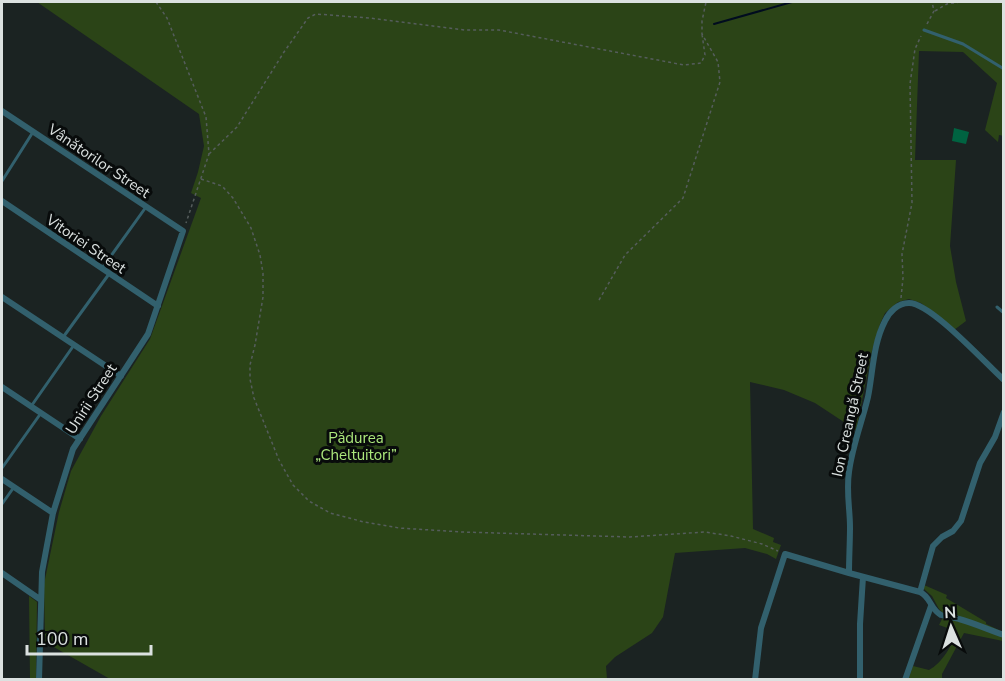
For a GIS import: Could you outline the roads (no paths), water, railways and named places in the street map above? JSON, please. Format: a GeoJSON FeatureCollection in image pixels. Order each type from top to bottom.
{"type":"FeatureCollection","features":[{"type":"Feature","properties":{"kind":"street","name":"Vânătorilor Street"},"geometry":{"type":"LineString","coordinates":[[2,111],[183,231]]}},
{"type":"Feature","properties":{"kind":"street","name":"Vitoriei Street"},"geometry":{"type":"LineString","coordinates":[[2,201],[158,306]]}},
{"type":"Feature","properties":{"kind":"street","name":"Unirii Street"},"geometry":{"type":"LineString","coordinates":[[39,680],[42,572],[53,513],[73,449],[148,334],[183,231]]}},
{"type":"Feature","properties":{"kind":"street"},"geometry":{"type":"LineString","coordinates":[[2,297],[121,376]]}},
{"type":"Feature","properties":{"kind":"street","name":"Ion Creangă Street"},"geometry":{"type":"LineString","coordinates":[[849,573],[849,472],[868,397],[881,329],[891,311],[906,303],[921,307],[957,335],[1004,380]]}},
{"type":"Feature","properties":{"kind":"street"},"geometry":{"type":"LineString","coordinates":[[2,387],[80,439]]}},
{"type":"Feature","properties":{"kind":"street"},"geometry":{"type":"LineString","coordinates":[[920,592],[933,546],[953,531],[962,520],[980,463],[995,437],[1004,412]]}},
{"type":"Feature","properties":{"kind":"street"},"geometry":{"type":"LineString","coordinates":[[2,479],[53,513]]}},
{"type":"Feature","properties":{"kind":"street"},"geometry":{"type":"LineString","coordinates":[[755,680],[762,628],[785,554],[920,592],[925,594],[931,606],[943,616],[958,618],[1004,635]]}},
{"type":"Feature","properties":{"kind":"street"},"geometry":{"type":"LineString","coordinates":[[2,573],[41,600]]}},
{"type":"Feature","properties":{"kind":"street"},"geometry":{"type":"LineString","coordinates":[[860,680],[863,577]]}},
{"type":"Feature","properties":{"kind":"street"},"geometry":{"type":"LineString","coordinates":[[904,679],[931,606]]}},
{"type":"Feature","properties":{"kind":"lane"},"geometry":{"type":"LineString","coordinates":[[924,30],[963,44],[1004,69]]}},
{"type":"Feature","properties":{"kind":"lane"},"geometry":{"type":"LineString","coordinates":[[2,181],[33,132]]}},
{"type":"Feature","properties":{"kind":"lane"},"geometry":{"type":"LineString","coordinates":[[102,269],[146,207]]}},
{"type":"Feature","properties":{"kind":"lane"},"geometry":{"type":"LineString","coordinates":[[63,338],[109,274]]}},
{"type":"Feature","properties":{"kind":"lane"},"geometry":{"type":"LineString","coordinates":[[997,307],[1004,313]]}},
{"type":"Feature","properties":{"kind":"lane"},"geometry":{"type":"LineString","coordinates":[[31,406],[74,345]]}},
{"type":"Feature","properties":{"kind":"lane"},"geometry":{"type":"LineString","coordinates":[[2,468],[40,413]]}},
{"type":"Feature","properties":{"kind":"lane"},"geometry":{"type":"LineString","coordinates":[[2,504],[14,487]]}},
{"type":"Feature","properties":{"kind":"waterway"},"geometry":{"type":"LineString","coordinates":[[714,24],[792,2]]}},
{"type":"Feature","properties":{"kind":"park label","name":"Pădurea „Cheltuitori”"},"geometry":{"type":"Point","coordinates":[356,446]}}]}
